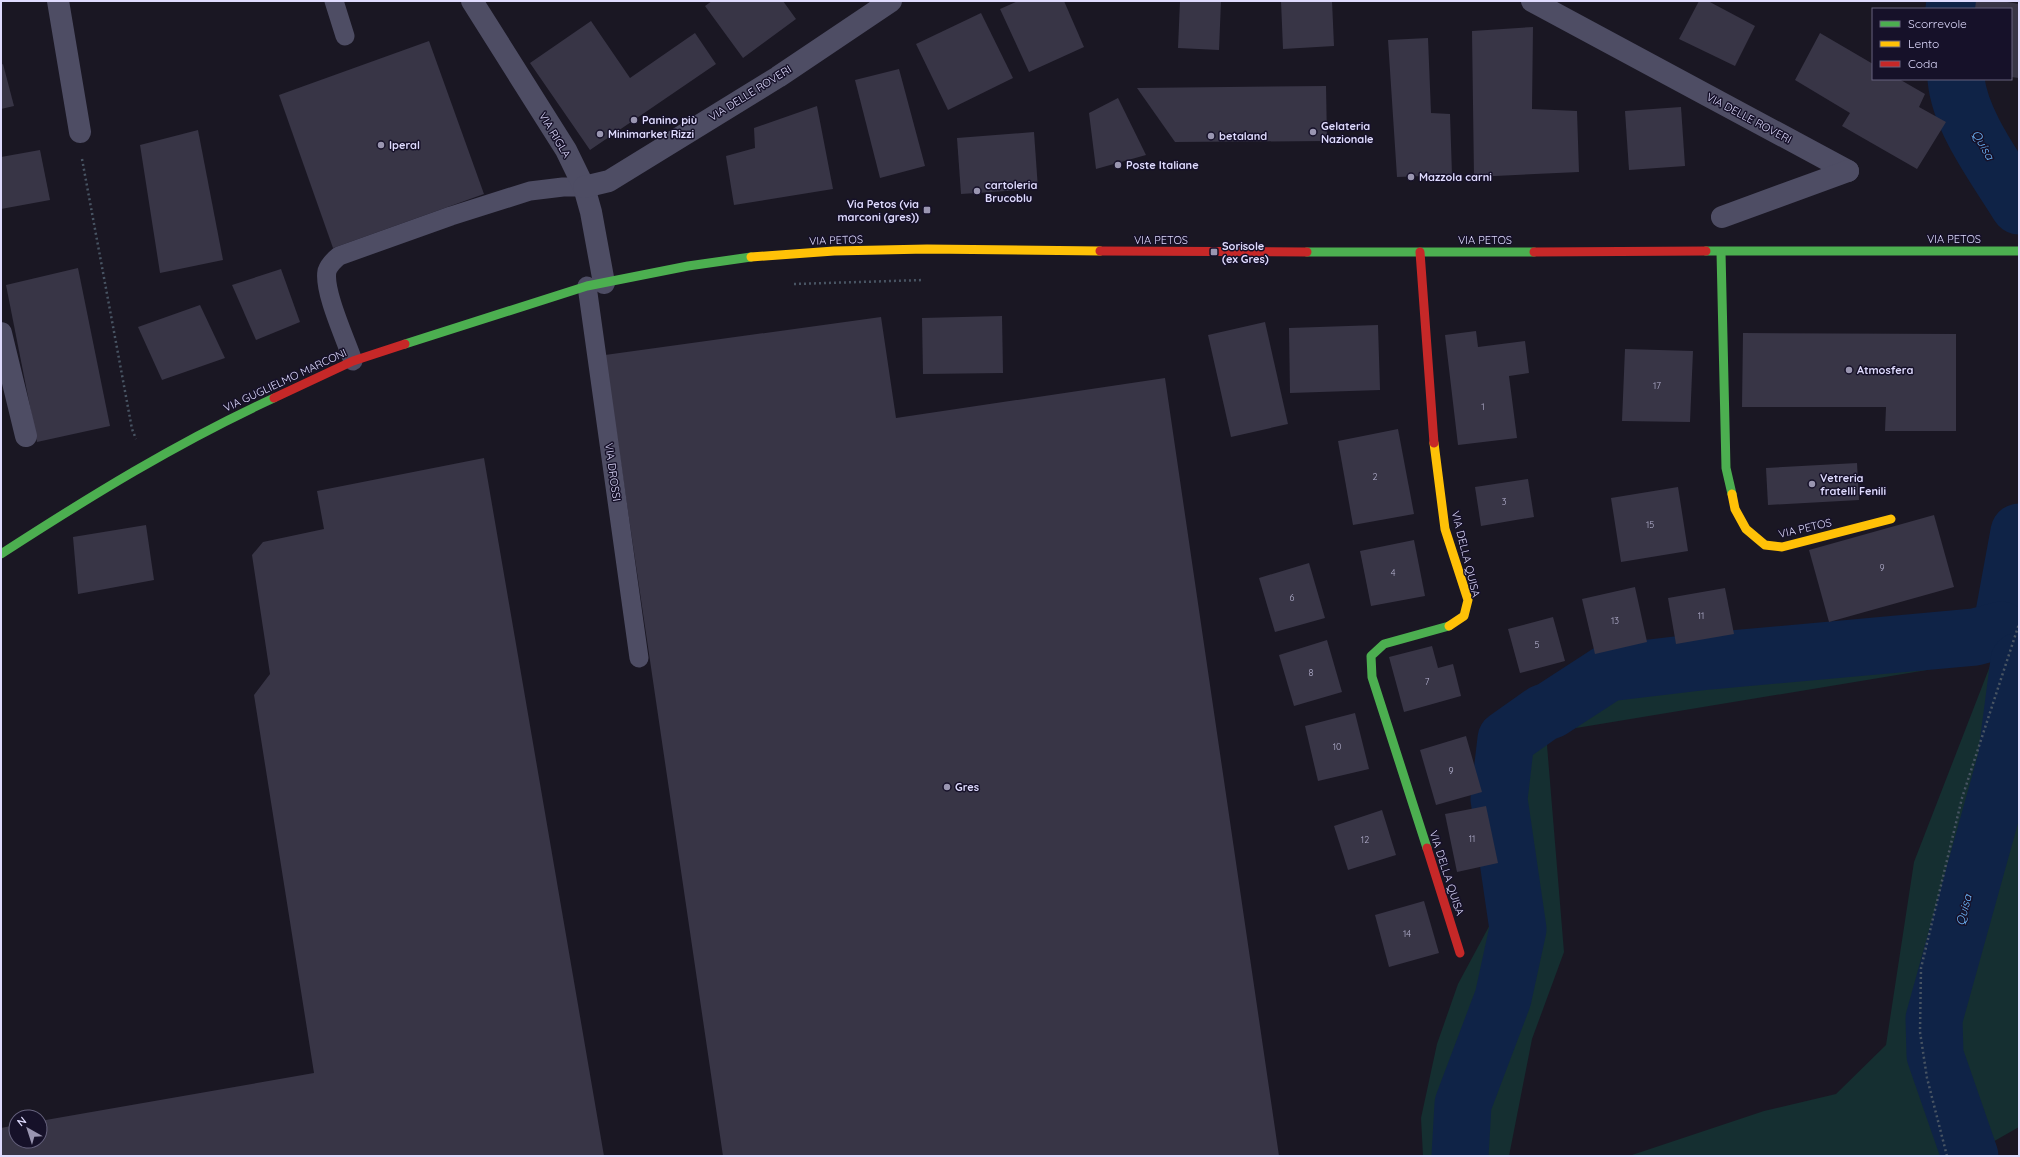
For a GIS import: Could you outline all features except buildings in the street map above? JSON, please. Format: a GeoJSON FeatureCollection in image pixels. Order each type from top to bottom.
{"type":"FeatureCollection","features":[{"type":"Feature","properties":{"kind":"main road","name":"VIA PETOS"},"geometry":{"type":"LineString","coordinates":[[596,284],[696,265],[761,256],[834,251],[927,249],[1420,252],[2019,251]]}},
{"type":"Feature","properties":{"kind":"main road","name":"VIA DELLA QUISA"},"geometry":{"type":"LineString","coordinates":[[1420,252],[1432,420],[1440,494],[1445,529],[1468,600],[1464,616],[1448,627],[1384,644],[1371,656],[1372,677],[1460,953]]}},
{"type":"Feature","properties":{"kind":"main road","name":"VIA PETOS"},"geometry":{"type":"LineString","coordinates":[[1720,252],[1723,283],[1726,468],[1734,509],[1746,529],[1765,545],[1782,547],[1891,519]]}},
{"type":"Feature","properties":{"kind":"main road","name":"VIA GUGLIELMO MARCONI"},"geometry":{"type":"LineString","coordinates":[[1,554],[89,497],[198,435],[264,402],[353,361],[546,298],[596,284]]}},
{"type":"Feature","properties":{"kind":"street"},"geometry":{"type":"LineString","coordinates":[[58,1],[80,132]]}},
{"type":"Feature","properties":{"kind":"street","name":"VIA RIGLA"},"geometry":{"type":"LineString","coordinates":[[472,1],[566,150],[584,187],[591,212],[596,284]]}},
{"type":"Feature","properties":{"kind":"street","name":"VIA DELLE ROVERI"},"geometry":{"type":"LineString","coordinates":[[584,187],[609,181],[778,77],[891,1]]}},
{"type":"Feature","properties":{"kind":"street","name":"VIA DELLE ROVERI"},"geometry":{"type":"LineString","coordinates":[[1532,1],[1848,171],[1722,217]]}},
{"type":"Feature","properties":{"kind":"street"},"geometry":{"type":"LineString","coordinates":[[1,333],[26,436]]}},
{"type":"Feature","properties":{"kind":"lane"},"geometry":{"type":"LineString","coordinates":[[334,1],[345,36]]}},
{"type":"Feature","properties":{"kind":"lane"},"geometry":{"type":"LineString","coordinates":[[353,361],[341,328],[328,280],[327,270],[339,256],[451,216],[530,191],[563,187],[584,187]]}},
{"type":"Feature","properties":{"kind":"lane","name":"VIA DROSSI"},"geometry":{"type":"LineString","coordinates":[[596,284],[639,658]]}},
{"type":"Feature","properties":{"kind":"path"},"geometry":{"type":"LineString","coordinates":[[80,132],[81,152],[131,421],[136,440]]}},
{"type":"Feature","properties":{"kind":"path"},"geometry":{"type":"LineString","coordinates":[[791,284],[924,280]]}},
{"type":"Feature","properties":{"kind":"path"},"geometry":{"type":"LineString","coordinates":[[1947,1156],[1927,1078],[1920,1032],[1921,968],[1962,798],[2019,624]]}},
{"type":"Feature","properties":{"kind":"green space"},"geometry":{"type":"Polygon","coordinates":[[[2019,588],[2019,1127],[1968,1156],[1629,1156],[1764,1111],[1836,1094],[1886,1045],[1914,862],[1997,648],[1927,670],[1546,733],[1564,952],[1532,1039],[1509,1156],[1423,1156],[1421,1118],[1437,1044],[1458,984],[1507,893],[1494,755],[1513,700],[1558,684],[1637,662],[1974,632],[1993,621],[2019,588]]]}},
{"type":"Feature","properties":{"kind":"waterway","name":"Quisa"},"geometry":{"type":"LineString","coordinates":[[1954,8],[1955,1]]}},
{"type":"Feature","properties":{"kind":"waterway","name":"Quisa"},"geometry":{"type":"LineString","coordinates":[[1956,80],[1964,112],[1972,129],[1990,161],[2019,206]]}},
{"type":"Feature","properties":{"kind":"waterway","name":"Quisa"},"geometry":{"type":"LineString","coordinates":[[2004,631],[2001,630],[2019,532]]}},
{"type":"Feature","properties":{"kind":"waterway"},"geometry":{"type":"LineString","coordinates":[[1460,1156],[1463,1104],[1503,998],[1518,929],[1499,799],[1506,739],[1543,713],[1551,710],[1608,673],[1709,661],[1975,637],[2001,630]]}},
{"type":"Feature","properties":{"kind":"waterway","name":"Quisa"},"geometry":{"type":"LineString","coordinates":[[1970,1156],[1935,1055],[1934,1019],[2006,760],[2019,661]]}},
{"type":"Feature","properties":{"kind":"traffic: fast"},"geometry":{"type":"LineString","coordinates":[[1706,251],[2019,251]]}},
{"type":"Feature","properties":{"kind":"traffic: fast"},"geometry":{"type":"LineString","coordinates":[[1307,252],[1534,252]]}},
{"type":"Feature","properties":{"kind":"traffic: fast"},"geometry":{"type":"LineString","coordinates":[[1721,252],[1726,468],[1732,494]]}},
{"type":"Feature","properties":{"kind":"traffic: fast"},"geometry":{"type":"LineString","coordinates":[[405,344],[587,286],[688,266],[751,257]]}},
{"type":"Feature","properties":{"kind":"traffic: fast"},"geometry":{"type":"LineString","coordinates":[[1,554],[134,471],[203,433],[274,398]]}},
{"type":"Feature","properties":{"kind":"traffic: fast"},"geometry":{"type":"LineString","coordinates":[[1427,848],[1372,677],[1371,656],[1384,644],[1449,626]]}},
{"type":"Feature","properties":{"kind":"traffic: slow"},"geometry":{"type":"LineString","coordinates":[[751,257],[834,251],[927,249],[1100,251]]}},
{"type":"Feature","properties":{"kind":"traffic: slow"},"geometry":{"type":"LineString","coordinates":[[1434,443],[1445,529],[1468,600],[1464,616],[1449,626]]}},
{"type":"Feature","properties":{"kind":"traffic: slow"},"geometry":{"type":"LineString","coordinates":[[1732,494],[1735,509],[1746,529],[1765,545],[1782,547],[1891,519]]}},
{"type":"Feature","properties":{"kind":"traffic: jam"},"geometry":{"type":"LineString","coordinates":[[1100,251],[1307,252]]}},
{"type":"Feature","properties":{"kind":"traffic: jam"},"geometry":{"type":"LineString","coordinates":[[1534,252],[1706,251]]}},
{"type":"Feature","properties":{"kind":"traffic: jam"},"geometry":{"type":"LineString","coordinates":[[1420,252],[1434,443]]}},
{"type":"Feature","properties":{"kind":"traffic: jam"},"geometry":{"type":"LineString","coordinates":[[274,398],[353,361],[405,344]]}},
{"type":"Feature","properties":{"kind":"traffic: jam"},"geometry":{"type":"LineString","coordinates":[[1427,848],[1460,953]]}},
{"type":"Feature","properties":{"kind":"place","name":"Panino più"},"geometry":{"type":"Point","coordinates":[634,120]}},
{"type":"Feature","properties":{"kind":"place","name":"Gelateria Nazionale"},"geometry":{"type":"Point","coordinates":[1313,132]}},
{"type":"Feature","properties":{"kind":"place","name":"Minimarket Rizzi"},"geometry":{"type":"Point","coordinates":[600,134]}},
{"type":"Feature","properties":{"kind":"place","name":"betaland"},"geometry":{"type":"Point","coordinates":[1211,136]}},
{"type":"Feature","properties":{"kind":"place","name":"Iperal"},"geometry":{"type":"Point","coordinates":[381,145]}},
{"type":"Feature","properties":{"kind":"place","name":"Poste Italiane"},"geometry":{"type":"Point","coordinates":[1118,165]}},
{"type":"Feature","properties":{"kind":"place","name":"Mazzola carni"},"geometry":{"type":"Point","coordinates":[1411,177]}},
{"type":"Feature","properties":{"kind":"place","name":"cartoleria Brucoblu"},"geometry":{"type":"Point","coordinates":[977,191]}},
{"type":"Feature","properties":{"kind":"place","name":"Via Petos (via marconi (gres))"},"geometry":{"type":"Point","coordinates":[927,210]}},
{"type":"Feature","properties":{"kind":"place","name":"Sorisole (ex Gres)"},"geometry":{"type":"Point","coordinates":[1214,252]}},
{"type":"Feature","properties":{"kind":"place","name":"Atmosfera"},"geometry":{"type":"Point","coordinates":[1849,370]}},
{"type":"Feature","properties":{"kind":"place","name":"Vetreria fratelli Fenili"},"geometry":{"type":"Point","coordinates":[1812,484]}},
{"type":"Feature","properties":{"kind":"place","name":"Gres"},"geometry":{"type":"Point","coordinates":[947,787]}}]}
